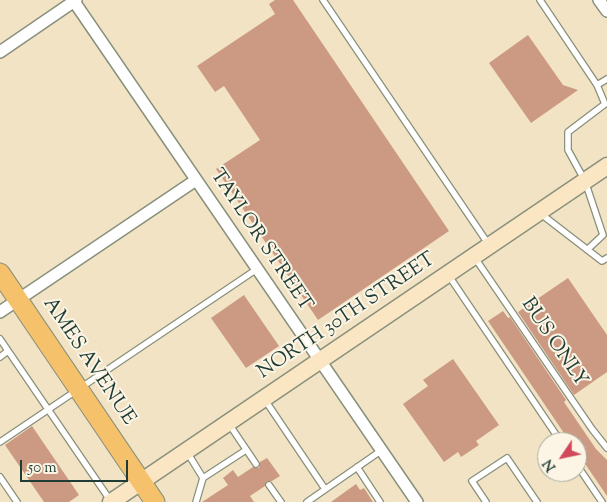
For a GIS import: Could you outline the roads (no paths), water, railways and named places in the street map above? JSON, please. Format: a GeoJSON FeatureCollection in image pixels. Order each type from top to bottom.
{"type":"FeatureCollection","features":[{"type":"Feature","properties":{"kind":"main road","name":"NORTH 30TH STREET"},"geometry":{"type":"LineString","coordinates":[[111,502],[607,166]]}},
{"type":"Feature","properties":{"kind":"main road","name":"AMES AVENUE"},"geometry":{"type":"LineString","coordinates":[[0,273],[154,502]]}},
{"type":"Feature","properties":{"kind":"street"},"geometry":{"type":"LineString","coordinates":[[0,52],[75,0]]}},
{"type":"Feature","properties":{"kind":"street","name":"TAYLOR STREET"},"geometry":{"type":"LineString","coordinates":[[75,0],[417,502]]}},
{"type":"Feature","properties":{"kind":"street"},"geometry":{"type":"LineString","coordinates":[[599,0],[607,11]]}},
{"type":"Feature","properties":{"kind":"street"},"geometry":{"type":"LineString","coordinates":[[0,312],[196,180]]}},
{"type":"Feature","properties":{"kind":"lane"},"geometry":{"type":"LineString","coordinates":[[323,0],[490,246]]}},
{"type":"Feature","properties":{"kind":"lane"},"geometry":{"type":"LineString","coordinates":[[540,0],[598,85],[605,104],[568,132],[568,150],[585,181],[603,235],[588,250]]}},
{"type":"Feature","properties":{"kind":"lane"},"geometry":{"type":"LineString","coordinates":[[598,85],[607,79]]}},
{"type":"Feature","properties":{"kind":"lane"},"geometry":{"type":"LineString","coordinates":[[539,213],[602,261],[607,258]]}},
{"type":"Feature","properties":{"kind":"lane","name":"BUS ONLY"},"geometry":{"type":"LineString","coordinates":[[474,256],[592,429],[607,448]]}},
{"type":"Feature","properties":{"kind":"lane"},"geometry":{"type":"LineString","coordinates":[[0,442],[257,269]]}},
{"type":"Feature","properties":{"kind":"lane"},"geometry":{"type":"LineString","coordinates":[[447,274],[554,432]]}},
{"type":"Feature","properties":{"kind":"lane"},"geometry":{"type":"LineString","coordinates":[[0,339],[111,502]]}},
{"type":"Feature","properties":{"kind":"lane"},"geometry":{"type":"LineString","coordinates":[[0,357],[8,351]]}},
{"type":"Feature","properties":{"kind":"lane"},"geometry":{"type":"LineString","coordinates":[[264,398],[325,489]]}},
{"type":"Feature","properties":{"kind":"lane"},"geometry":{"type":"LineString","coordinates":[[228,423],[256,464]]}},
{"type":"Feature","properties":{"kind":"lane"},"geometry":{"type":"LineString","coordinates":[[196,502],[203,478],[246,450]]}},
{"type":"Feature","properties":{"kind":"lane"},"geometry":{"type":"LineString","coordinates":[[310,501],[382,450]]}},
{"type":"Feature","properties":{"kind":"lane"},"geometry":{"type":"LineString","coordinates":[[186,451],[203,478]]}},
{"type":"Feature","properties":{"kind":"lane"},"geometry":{"type":"LineString","coordinates":[[486,502],[472,481],[506,458],[537,502]]}},
{"type":"Feature","properties":{"kind":"lane"},"geometry":{"type":"LineString","coordinates":[[357,467],[380,502]]}},
{"type":"Feature","properties":{"kind":"lane"},"geometry":{"type":"LineString","coordinates":[[0,477],[17,502]]}},
{"type":"Feature","properties":{"kind":"lane"},"geometry":{"type":"LineString","coordinates":[[587,480],[602,502]]}},
{"type":"Feature","properties":{"kind":"lane"},"geometry":{"type":"LineString","coordinates":[[269,485],[281,502]]}}]}
